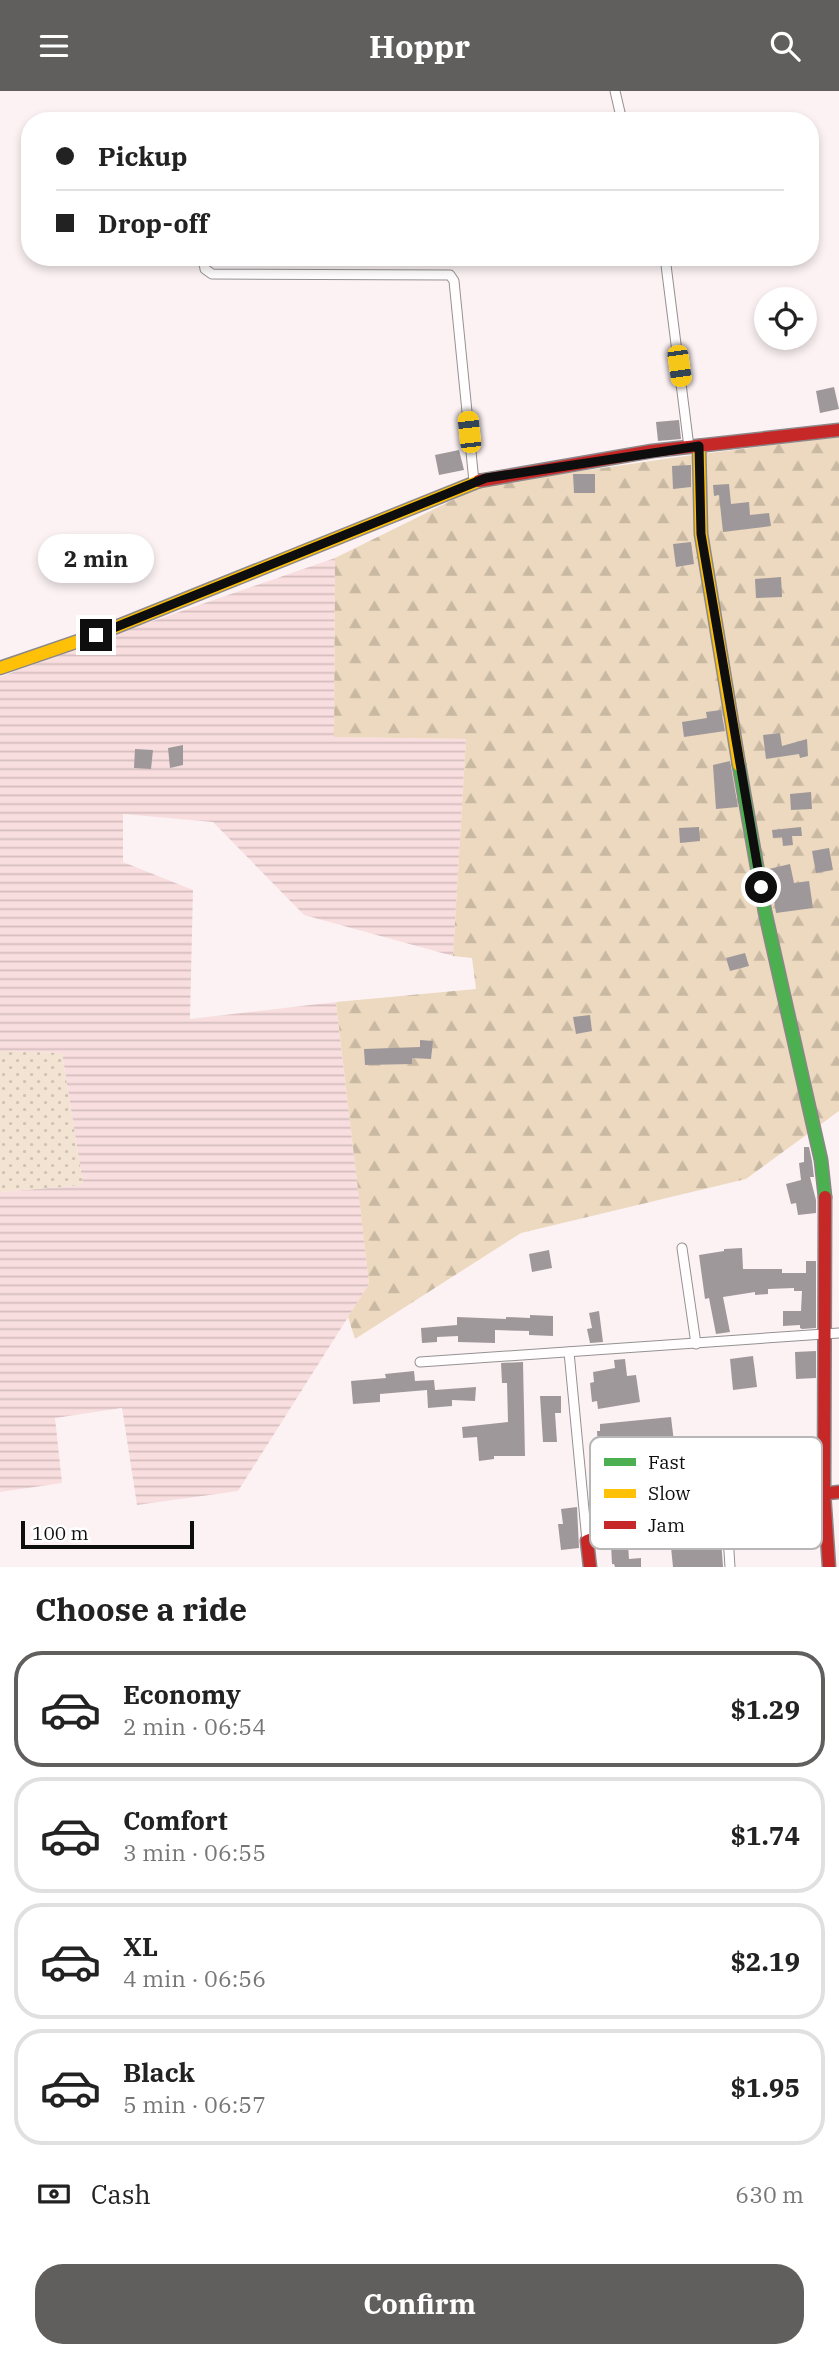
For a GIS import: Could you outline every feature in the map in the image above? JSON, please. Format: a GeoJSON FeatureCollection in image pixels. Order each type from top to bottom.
{"type":"FeatureCollection","features":[{"type":"Feature","properties":{"kind":"street"},"geometry":{"type":"LineString","coordinates":[[615,91],[620,112]]}},
{"type":"Feature","properties":{"kind":"street"},"geometry":{"type":"LineString","coordinates":[[204,266],[212,274],[450,275],[454,281],[474,482]]}},
{"type":"Feature","properties":{"kind":"street"},"geometry":{"type":"LineString","coordinates":[[665,266],[694,447],[701,534],[765,912],[821,1160],[825,1200],[824,1493],[829,1567]]}},
{"type":"Feature","properties":{"kind":"street"},"geometry":{"type":"LineString","coordinates":[[0,668],[96,635],[474,482],[498,475],[694,447],[839,430]]}},
{"type":"Feature","properties":{"kind":"street"},"geometry":{"type":"LineString","coordinates":[[682,1248],[695,1343]]}},
{"type":"Feature","properties":{"kind":"street"},"geometry":{"type":"LineString","coordinates":[[420,1361],[839,1333]]}},
{"type":"Feature","properties":{"kind":"street"},"geometry":{"type":"LineString","coordinates":[[569,1352],[590,1567]]}},
{"type":"Feature","properties":{"kind":"street"},"geometry":{"type":"LineString","coordinates":[[824,1493],[839,1492]]}},
{"type":"Feature","properties":{"kind":"street"},"geometry":{"type":"LineString","coordinates":[[729,1549],[730,1567]]}},
{"type":"Feature","properties":{"kind":"shaded area"},"geometry":{"type":"Polygon","coordinates":[[[335,558],[334,737],[466,739],[453,956],[304,915],[213,822],[123,814],[123,862],[193,890],[190,1019],[336,1002],[369,1284],[238,1491],[137,1505],[122,1408],[55,1418],[62,1483],[0,1492],[0,1192],[83,1185],[62,1053],[0,1051],[0,677],[335,558]]]}},
{"type":"Feature","properties":{"kind":"shaded area"},"geometry":{"type":"Polygon","coordinates":[[[0,1051],[62,1053],[83,1185],[0,1192],[0,1051]]]}},
{"type":"Feature","properties":{"kind":"green space"},"geometry":{"type":"Polygon","coordinates":[[[839,437],[839,1111],[746,1179],[521,1233],[355,1339],[348,1317],[369,1284],[336,1002],[476,989],[472,958],[453,956],[466,739],[334,737],[335,558],[483,485],[839,437]]]}},
{"type":"Feature","properties":{"kind":"building"},"geometry":{"type":"Polygon","coordinates":[[[834,387],[839,409],[820,413],[816,391],[834,387]]]}},
{"type":"Feature","properties":{"kind":"building"},"geometry":{"type":"Polygon","coordinates":[[[679,420],[681,439],[658,441],[656,422],[679,420]]]}},
{"type":"Feature","properties":{"kind":"building"},"geometry":{"type":"Polygon","coordinates":[[[459,450],[464,470],[439,475],[435,455],[459,450]]]}},
{"type":"Feature","properties":{"kind":"building"},"geometry":{"type":"Polygon","coordinates":[[[691,465],[691,487],[673,489],[672,466],[691,465]]]}},
{"type":"Feature","properties":{"kind":"building"},"geometry":{"type":"Polygon","coordinates":[[[573,474],[595,474],[595,493],[574,493],[573,474]]]}},
{"type":"Feature","properties":{"kind":"building"},"geometry":{"type":"Polygon","coordinates":[[[729,484],[731,504],[749,502],[750,515],[769,513],[771,526],[723,532],[719,495],[714,496],[713,485],[729,484]]]}},
{"type":"Feature","properties":{"kind":"building"},"geometry":{"type":"Polygon","coordinates":[[[691,542],[694,564],[676,567],[673,544],[691,542]]]}},
{"type":"Feature","properties":{"kind":"building"},"geometry":{"type":"Polygon","coordinates":[[[781,577],[782,597],[756,598],[755,579],[781,577]]]}},
{"type":"Feature","properties":{"kind":"building"},"geometry":{"type":"Polygon","coordinates":[[[721,710],[725,731],[684,737],[682,722],[707,718],[706,712],[721,710]]]}},
{"type":"Feature","properties":{"kind":"building"},"geometry":{"type":"Polygon","coordinates":[[[780,733],[782,746],[807,739],[808,756],[800,758],[799,754],[766,759],[763,735],[780,733]]]}},
{"type":"Feature","properties":{"kind":"building"},"geometry":{"type":"Polygon","coordinates":[[[183,745],[183,765],[170,768],[168,748],[183,745]]]}},
{"type":"Feature","properties":{"kind":"building"},"geometry":{"type":"Polygon","coordinates":[[[135,749],[153,750],[151,769],[134,768],[135,749]]]}},
{"type":"Feature","properties":{"kind":"building"},"geometry":{"type":"Polygon","coordinates":[[[730,761],[738,807],[716,809],[713,765],[730,761]]]}},
{"type":"Feature","properties":{"kind":"building"},"geometry":{"type":"Polygon","coordinates":[[[811,792],[812,809],[791,810],[790,794],[811,792]]]}},
{"type":"Feature","properties":{"kind":"building"},"geometry":{"type":"Polygon","coordinates":[[[699,827],[700,841],[680,843],[679,828],[699,827]]]}},
{"type":"Feature","properties":{"kind":"building"},"geometry":{"type":"Polygon","coordinates":[[[801,827],[802,836],[792,836],[793,845],[783,846],[782,837],[773,838],[772,830],[801,827]]]}},
{"type":"Feature","properties":{"kind":"building"},"geometry":{"type":"Polygon","coordinates":[[[829,848],[833,870],[816,873],[812,851],[829,848]]]}},
{"type":"Feature","properties":{"kind":"building"},"geometry":{"type":"Polygon","coordinates":[[[790,864],[794,883],[809,881],[813,908],[776,913],[769,869],[790,864]]]}},
{"type":"Feature","properties":{"kind":"building"},"geometry":{"type":"Polygon","coordinates":[[[745,953],[749,966],[730,971],[726,958],[745,953]]]}},
{"type":"Feature","properties":{"kind":"building"},"geometry":{"type":"Polygon","coordinates":[[[590,1015],[592,1031],[576,1034],[573,1017],[590,1015]]]}},
{"type":"Feature","properties":{"kind":"building"},"geometry":{"type":"Polygon","coordinates":[[[420,1040],[433,1041],[431,1059],[412,1058],[412,1064],[365,1065],[364,1049],[420,1047],[420,1040]]]}},
{"type":"Feature","properties":{"kind":"building"},"geometry":{"type":"Polygon","coordinates":[[[804,1147],[809,1147],[812,1161],[814,1177],[810,1177],[816,1200],[816,1213],[798,1215],[796,1203],[791,1204],[786,1184],[801,1180],[799,1163],[804,1162],[804,1147]]]}},
{"type":"Feature","properties":{"kind":"building"},"geometry":{"type":"Polygon","coordinates":[[[742,1248],[743,1269],[782,1269],[782,1273],[806,1273],[806,1261],[816,1261],[816,1328],[783,1326],[783,1311],[801,1311],[802,1291],[794,1291],[794,1288],[768,1289],[768,1294],[755,1295],[755,1292],[723,1297],[730,1332],[716,1334],[709,1298],[705,1299],[699,1255],[742,1248]]]}},
{"type":"Feature","properties":{"kind":"building"},"geometry":{"type":"Polygon","coordinates":[[[549,1250],[552,1268],[532,1272],[529,1254],[549,1250]]]}},
{"type":"Feature","properties":{"kind":"building"},"geometry":{"type":"Polygon","coordinates":[[[599,1311],[603,1342],[590,1343],[587,1329],[592,1328],[589,1313],[599,1311]]]}},
{"type":"Feature","properties":{"kind":"building"},"geometry":{"type":"Polygon","coordinates":[[[530,1315],[553,1316],[553,1336],[529,1335],[529,1331],[495,1330],[495,1343],[458,1342],[458,1336],[437,1337],[437,1342],[422,1343],[421,1328],[457,1325],[457,1317],[506,1319],[530,1318],[530,1315]]]}},
{"type":"Feature","properties":{"kind":"building"},"geometry":{"type":"Polygon","coordinates":[[[816,1351],[816,1378],[796,1379],[795,1352],[816,1351]]]}},
{"type":"Feature","properties":{"kind":"building"},"geometry":{"type":"Polygon","coordinates":[[[753,1356],[757,1387],[733,1390],[730,1359],[753,1356]]]}},
{"type":"Feature","properties":{"kind":"building"},"geometry":{"type":"Polygon","coordinates":[[[625,1359],[627,1376],[636,1375],[640,1402],[598,1409],[597,1401],[592,1402],[590,1383],[594,1382],[593,1372],[615,1368],[614,1360],[625,1359]]]}},
{"type":"Feature","properties":{"kind":"building"},"geometry":{"type":"Polygon","coordinates":[[[523,1362],[525,1456],[494,1456],[494,1459],[479,1461],[477,1437],[463,1438],[462,1427],[508,1422],[507,1383],[502,1383],[501,1363],[523,1362]]]}},
{"type":"Feature","properties":{"kind":"building"},"geometry":{"type":"Polygon","coordinates":[[[414,1371],[415,1381],[434,1380],[435,1390],[476,1387],[475,1401],[452,1400],[452,1406],[428,1408],[427,1390],[380,1394],[380,1402],[353,1404],[351,1381],[386,1378],[385,1374],[414,1371]]]}},
{"type":"Feature","properties":{"kind":"building"},"geometry":{"type":"Polygon","coordinates":[[[540,1396],[561,1396],[561,1413],[555,1413],[557,1442],[543,1442],[540,1396]]]}},
{"type":"Feature","properties":{"kind":"building"},"geometry":{"type":"Polygon","coordinates":[[[671,1417],[673,1437],[597,1437],[600,1424],[671,1417]]]}},
{"type":"Feature","properties":{"kind":"building"},"geometry":{"type":"Polygon","coordinates":[[[577,1507],[579,1548],[561,1550],[558,1524],[563,1524],[561,1509],[577,1507]]]}},
{"type":"Feature","properties":{"kind":"building"},"geometry":{"type":"Polygon","coordinates":[[[611,1549],[628,1549],[629,1559],[641,1558],[641,1567],[615,1567],[612,1564],[611,1549]]]}},
{"type":"Feature","properties":{"kind":"building"},"geometry":{"type":"Polygon","coordinates":[[[671,1549],[722,1549],[723,1567],[673,1567],[671,1549]]]}},
{"type":"Feature","properties":{"kind":"traffic: fast"},"geometry":{"type":"LineString","coordinates":[[739,765],[765,912],[821,1160],[825,1197]]}},
{"type":"Feature","properties":{"kind":"traffic: slow"},"geometry":{"type":"LineString","coordinates":[[699,446],[701,534],[739,765]]}},
{"type":"Feature","properties":{"kind":"traffic: slow"},"geometry":{"type":"LineString","coordinates":[[0,668],[96,635],[479,481]]}},
{"type":"Feature","properties":{"kind":"traffic: jam"},"geometry":{"type":"LineString","coordinates":[[479,481],[652,451],[839,430]]}},
{"type":"Feature","properties":{"kind":"traffic: jam"},"geometry":{"type":"LineString","coordinates":[[825,1197],[824,1493],[829,1567]]}},
{"type":"Feature","properties":{"kind":"traffic: jam"},"geometry":{"type":"LineString","coordinates":[[822,1494],[839,1492]]}},
{"type":"Feature","properties":{"kind":"traffic: jam"},"geometry":{"type":"LineString","coordinates":[[590,1540],[587,1541],[590,1567]]}},
{"type":"Feature","properties":{"kind":"route"},"geometry":{"type":"LineString","coordinates":[[96,635],[486,478],[699,446],[701,534],[761,887]]}}]}
